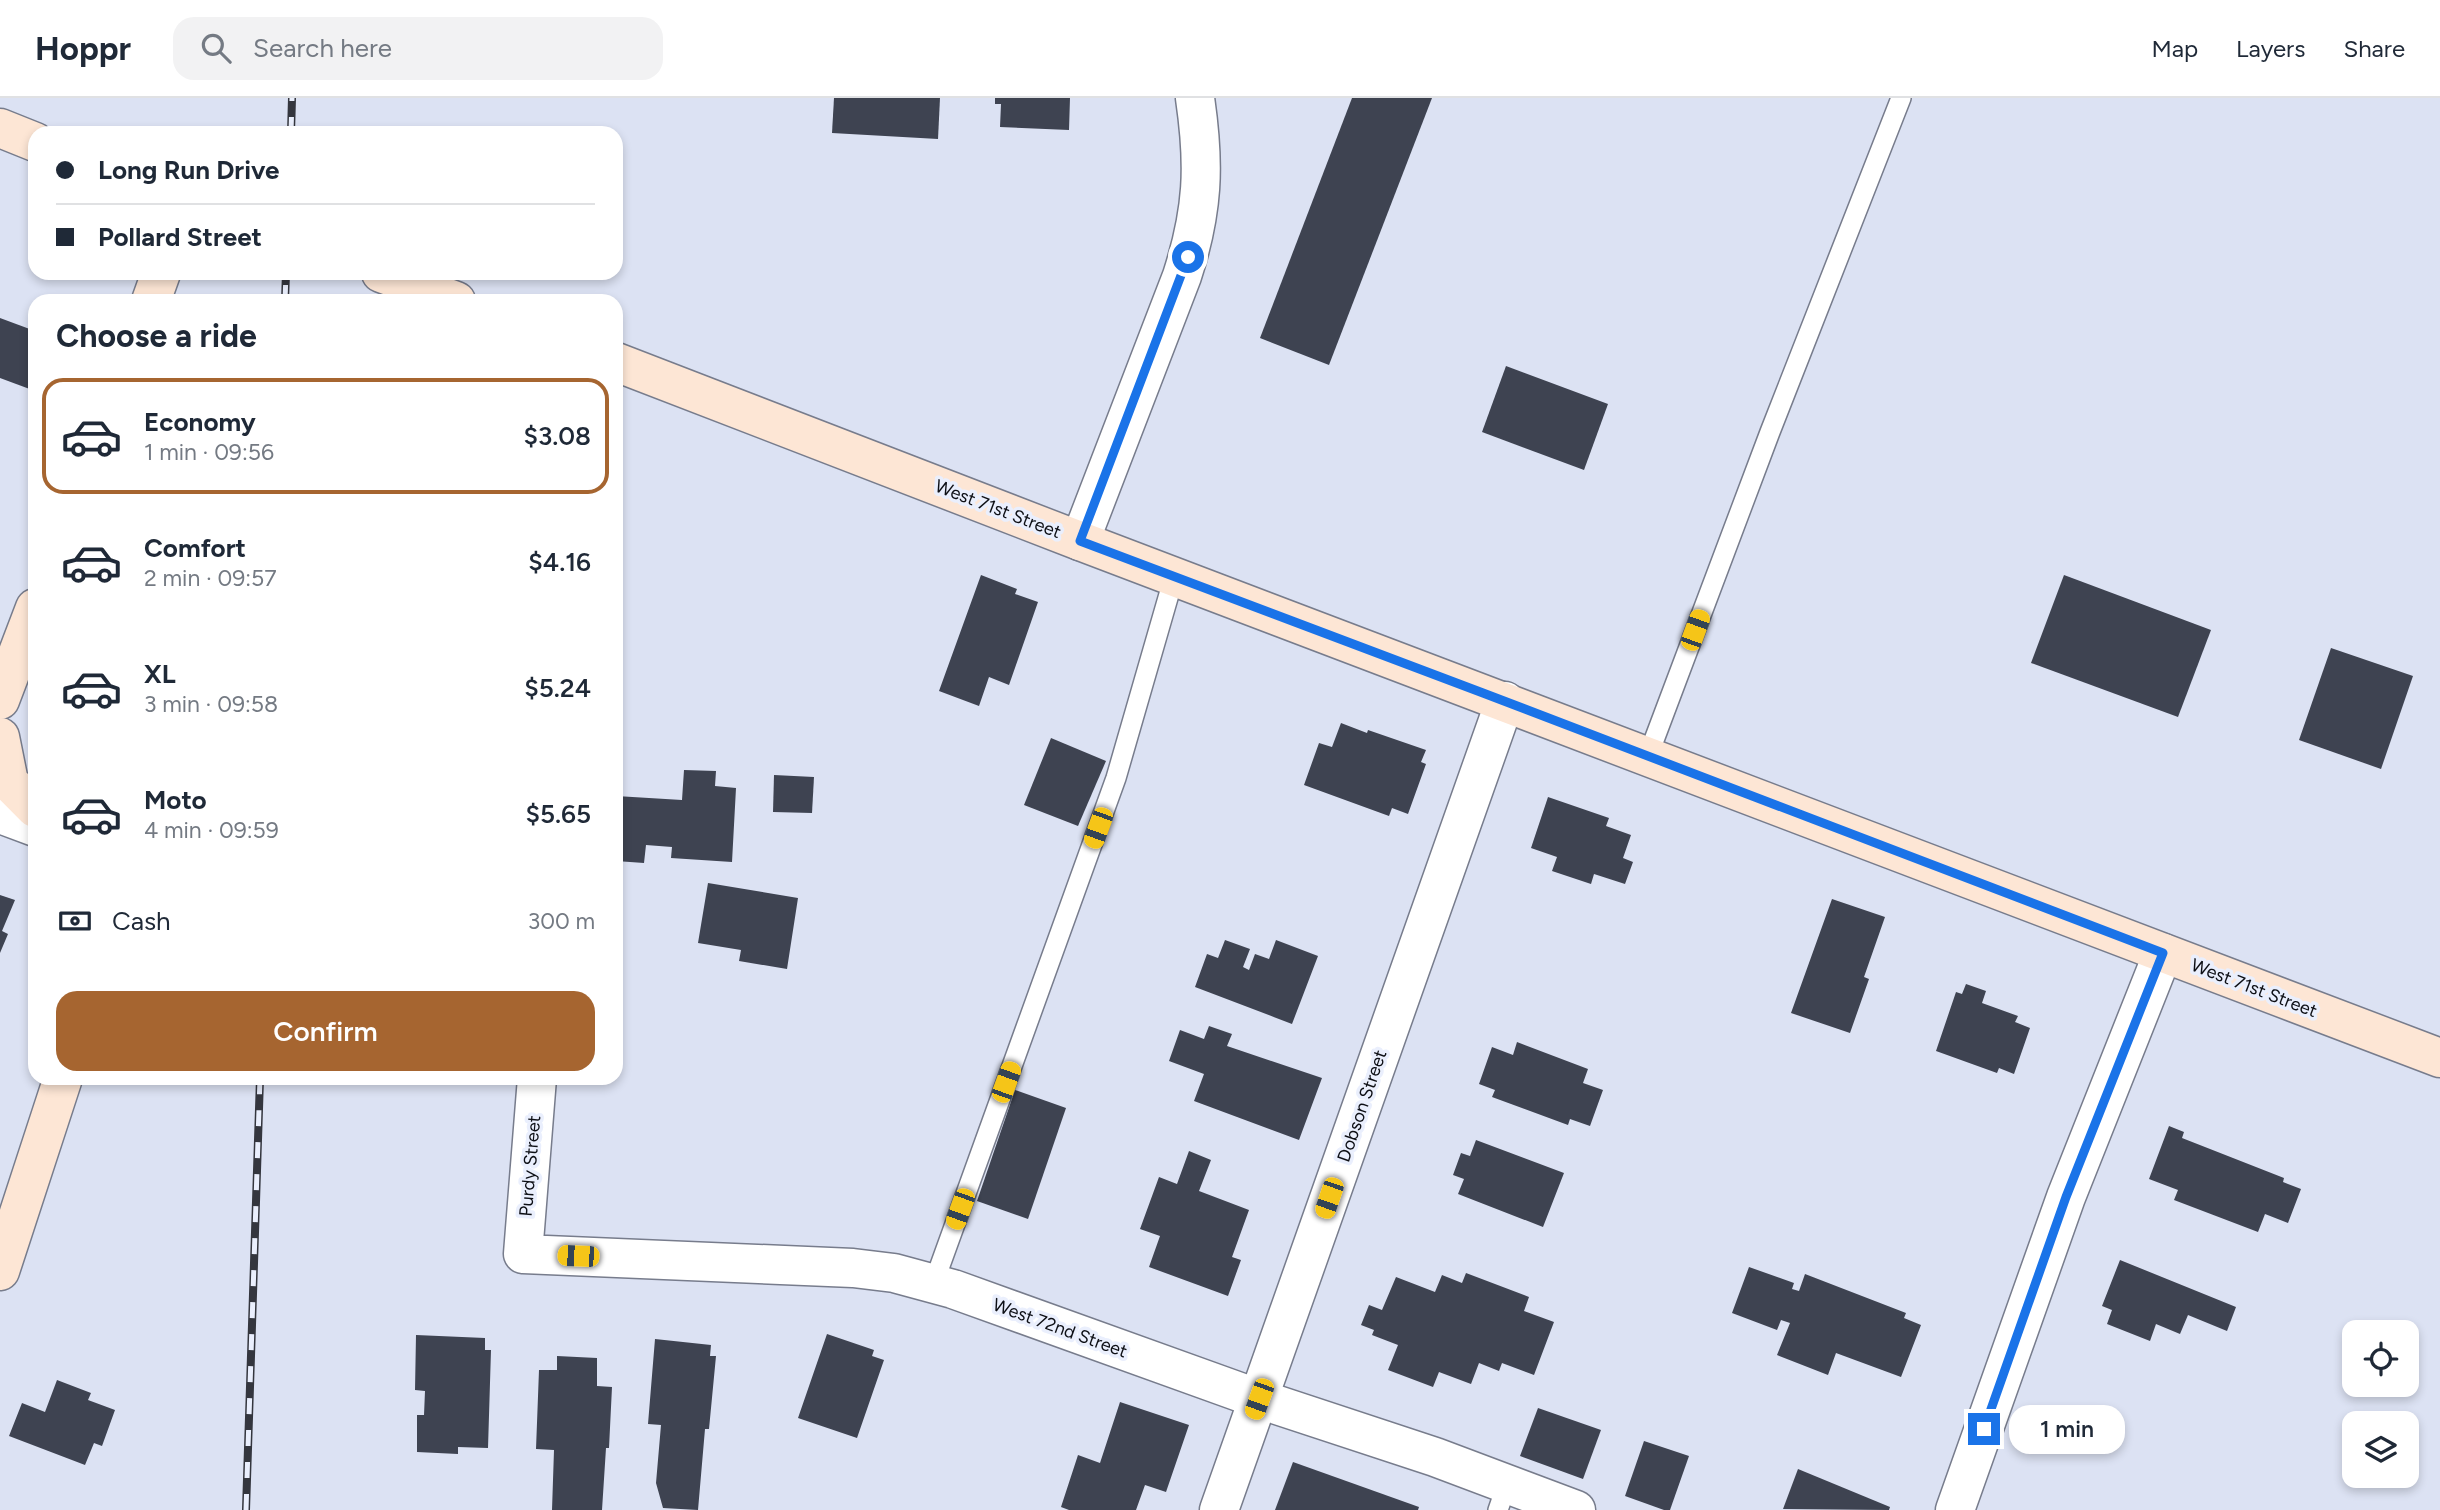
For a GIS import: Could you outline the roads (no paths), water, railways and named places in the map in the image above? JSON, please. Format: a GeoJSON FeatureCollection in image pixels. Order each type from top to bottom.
{"type":"FeatureCollection","features":[{"type":"Feature","properties":{"kind":"main road"},"geometry":{"type":"LineString","coordinates":[[0,128],[28,139]]}},
{"type":"Feature","properties":{"kind":"main road"},"geometry":{"type":"LineString","coordinates":[[400,280],[437,294]]}},
{"type":"Feature","properties":{"kind":"main road","name":"West 71st Street"},"geometry":{"type":"LineString","coordinates":[[623,365],[2440,1058]]}},
{"type":"Feature","properties":{"kind":"main road"},"geometry":{"type":"LineString","coordinates":[[0,700],[28,626]]}},
{"type":"Feature","properties":{"kind":"main road"},"geometry":{"type":"LineString","coordinates":[[1,741],[9,782],[28,801]]}},
{"type":"Feature","properties":{"kind":"main road"},"geometry":{"type":"LineString","coordinates":[[0,1270],[60,1085]]}},
{"type":"Feature","properties":{"kind":"street"},"geometry":{"type":"LineString","coordinates":[[1080,541],[1177,289],[1194,235],[1202,172],[1201,128],[1195,98]]}},
{"type":"Feature","properties":{"kind":"street","name":"Dobson Street"},"geometry":{"type":"LineString","coordinates":[[1219,1510],[1505,701]]}},
{"type":"Feature","properties":{"kind":"street"},"geometry":{"type":"LineString","coordinates":[[0,814],[28,824]]}},
{"type":"Feature","properties":{"kind":"street"},"geometry":{"type":"LineString","coordinates":[[1955,1510],[2066,1197],[2163,953]]}},
{"type":"Feature","properties":{"kind":"street","name":"Purdy Street"},"geometry":{"type":"LineString","coordinates":[[523,1254],[536,1085]]}},
{"type":"Feature","properties":{"kind":"street","name":"West 72nd Street"},"geometry":{"type":"LineString","coordinates":[[523,1254],[853,1268],[894,1273],[953,1289],[1259,1399],[1435,1457],[1502,1497],[1575,1510]]}},
{"type":"Feature","properties":{"kind":"lane"},"geometry":{"type":"LineString","coordinates":[[1648,756],[1770,432],[1901,98]]}},
{"type":"Feature","properties":{"kind":"lane"},"geometry":{"type":"LineString","coordinates":[[933,1285],[1116,778],[1174,577]]}},
{"type":"Feature","properties":{"kind":"railway"},"geometry":{"type":"LineString","coordinates":[[291,126],[292,98]]}},
{"type":"Feature","properties":{"kind":"railway"},"geometry":{"type":"LineString","coordinates":[[285,294],[286,280]]}},
{"type":"Feature","properties":{"kind":"railway"},"geometry":{"type":"LineString","coordinates":[[246,1510],[260,1085]]}}]}
